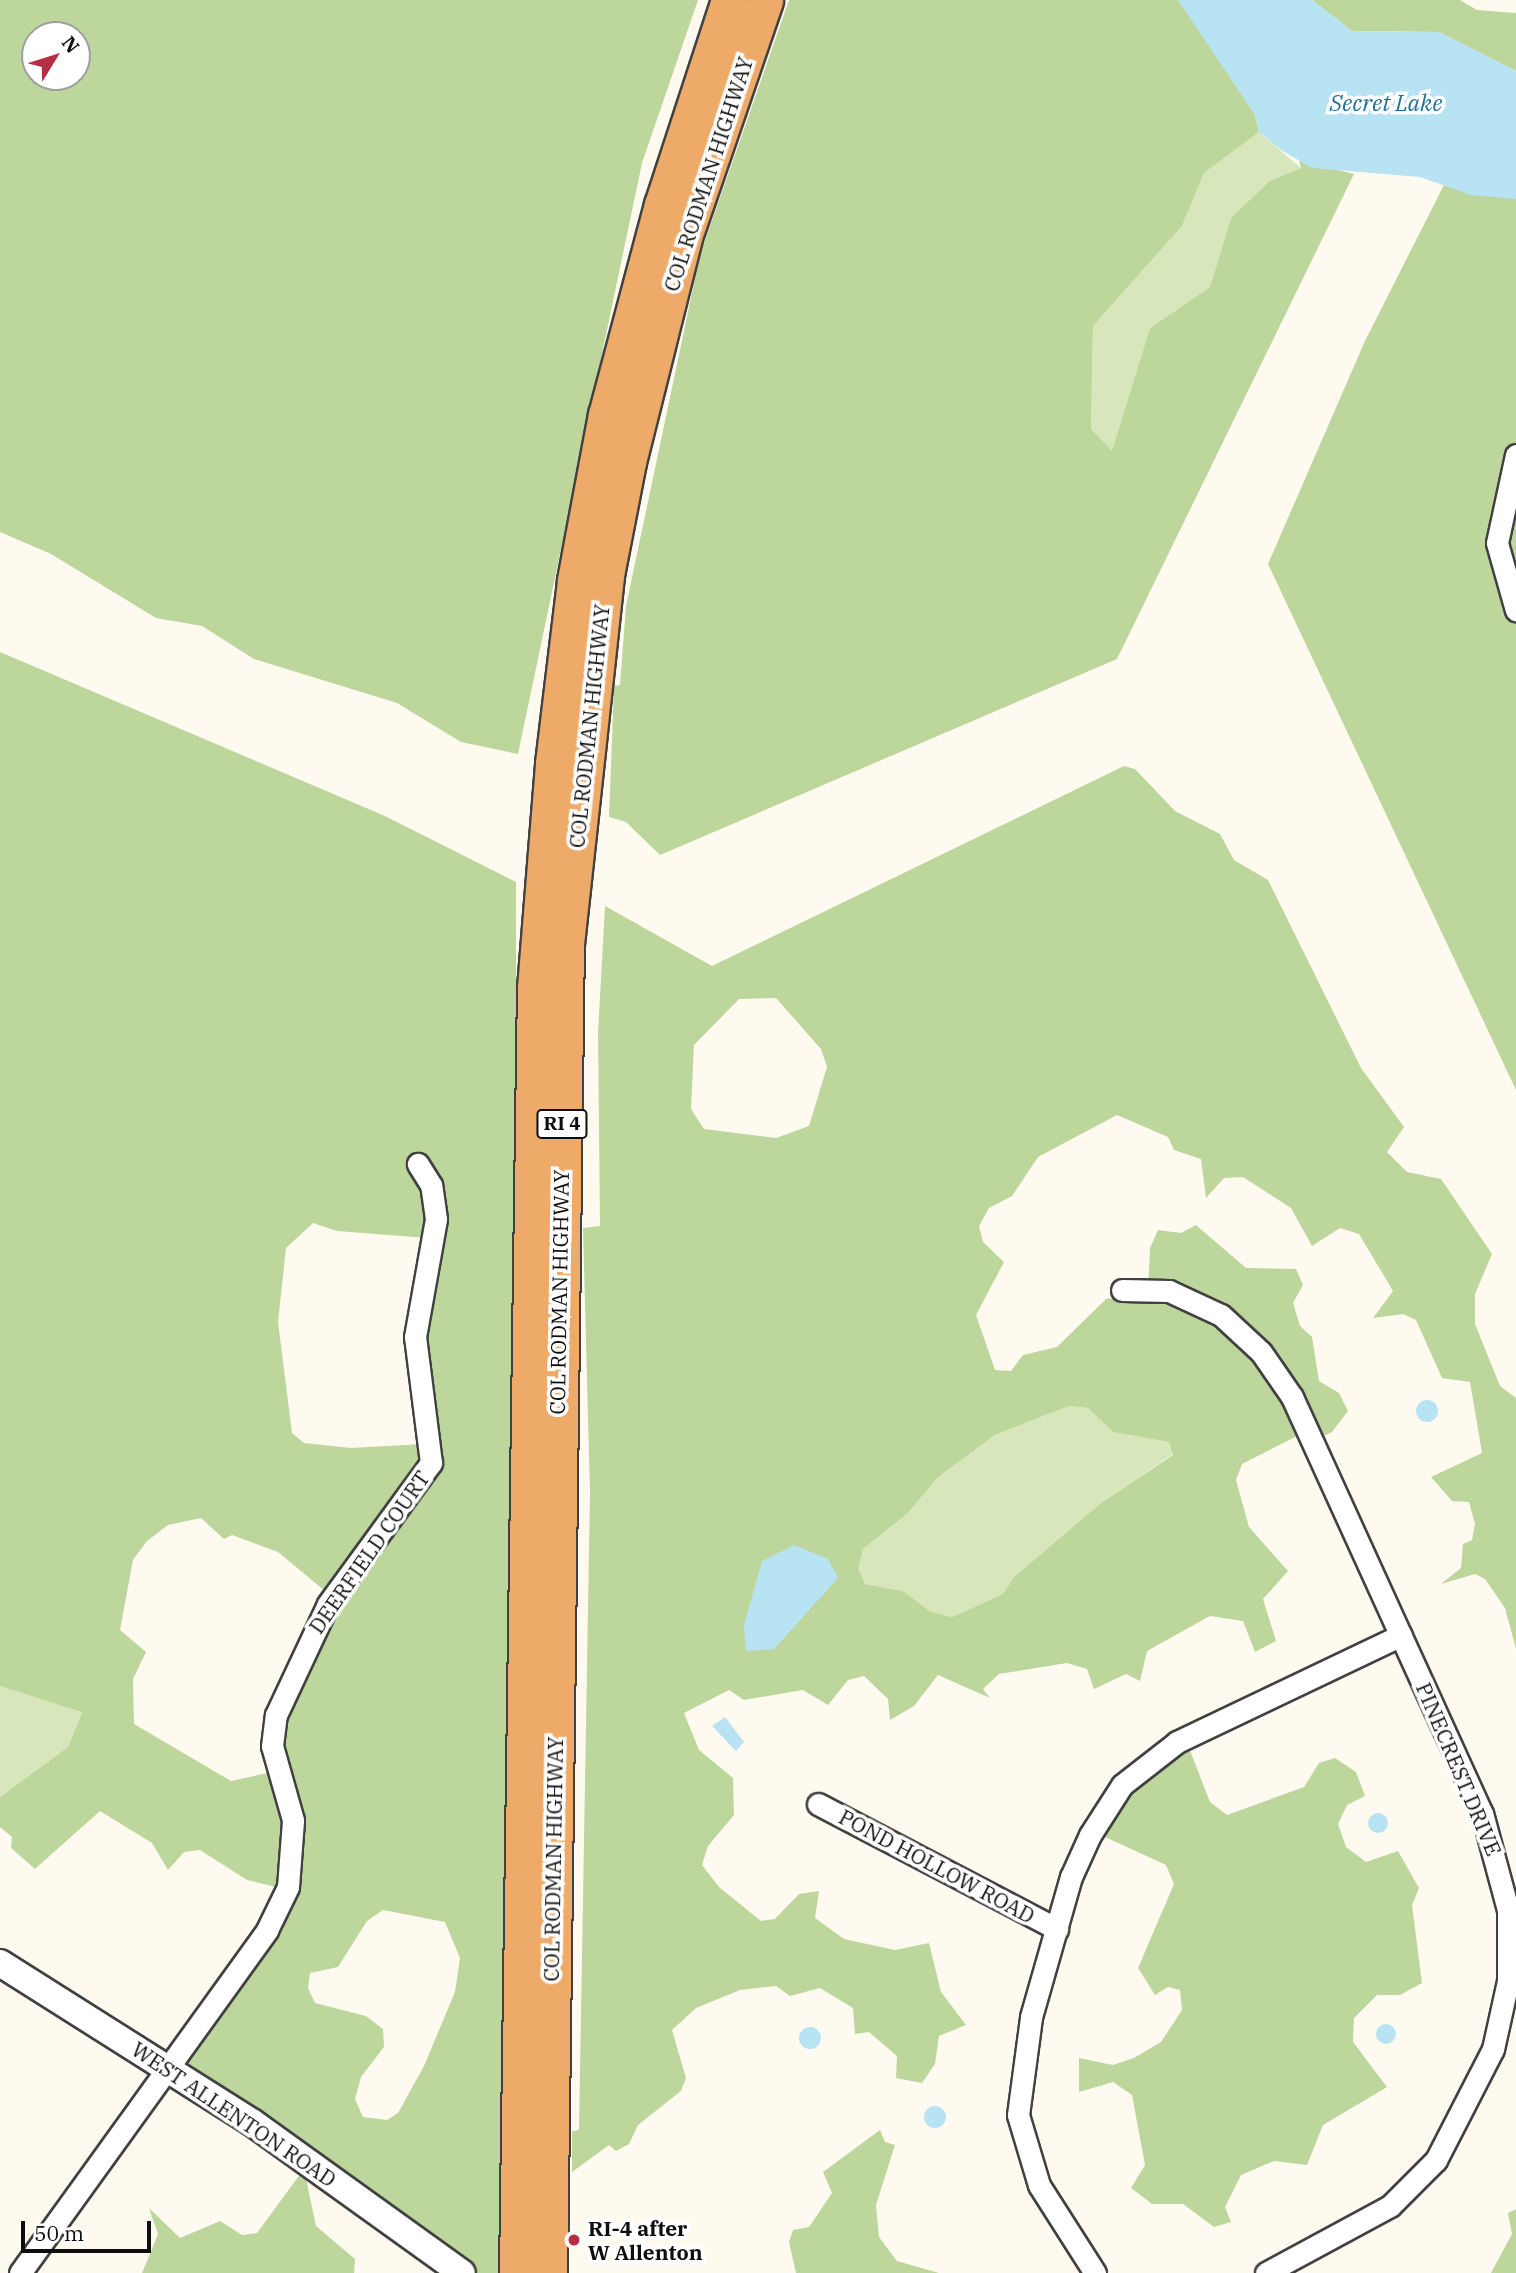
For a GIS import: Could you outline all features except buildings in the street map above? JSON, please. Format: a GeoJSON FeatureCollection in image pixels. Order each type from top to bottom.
{"type":"FeatureCollection","features":[{"type":"Feature","properties":{"kind":"highway","name":"COL RODMAN HIGHWAY"},"geometry":{"type":"LineString","coordinates":[[517,2273],[535,988],[550,790],[575,580],[606,415],[662,205],[729,0]]}},
{"type":"Feature","properties":{"kind":"highway","name":"COL RODMAN HIGHWAY"},"geometry":{"type":"LineString","coordinates":[[549,2273],[566,944],[606,575],[631,449],[684,237],[765,0]]}},
{"type":"Feature","properties":{"kind":"street"},"geometry":{"type":"LineString","coordinates":[[1516,455],[1497,543],[1516,610]]}},
{"type":"Feature","properties":{"kind":"street","name":"DEERFIELD COURT"},"geometry":{"type":"LineString","coordinates":[[20,2273],[267,1930],[288,1886],[293,1820],[273,1731],[304,1648],[336,1592],[431,1462],[415,1337],[436,1219],[431,1185],[418,1164]]}},
{"type":"Feature","properties":{"kind":"street","name":"PINECREST DRIVE"},"geometry":{"type":"LineString","coordinates":[[1122,1290],[1169,1291],[1196,1301],[1261,1352],[1292,1397],[1482,1813],[1502,1877],[1510,1945],[1502,2016],[1481,2079],[1436,2160],[1390,2206],[1266,2273]]}},
{"type":"Feature","properties":{"kind":"street"},"geometry":{"type":"LineString","coordinates":[[1095,2273],[1040,2185],[1018,2115],[1021,2062],[1056,1929],[1090,1835],[1138,1771],[1197,1731],[1401,1635]]}},
{"type":"Feature","properties":{"kind":"street","name":"POND HOLLOW ROAD"},"geometry":{"type":"LineString","coordinates":[[818,1804],[1056,1929]]}},
{"type":"Feature","properties":{"kind":"street","name":"WEST ALLENTON ROAD"},"geometry":{"type":"LineString","coordinates":[[0,1963],[168,2069],[462,2273]]}},
{"type":"Feature","properties":{"kind":"green space"},"geometry":{"type":"Polygon","coordinates":[[[0,0],[698,0],[642,163],[518,754],[461,742],[397,703],[254,659],[202,626],[156,618],[51,554],[0,532],[0,0]]]}},
{"type":"Feature","properties":{"kind":"green space"},"geometry":{"type":"Polygon","coordinates":[[[789,0],[1178,0],[1186,9],[1255,115],[1259,132],[1204,173],[1182,226],[1093,326],[1091,429],[1112,451],[1150,328],[1210,287],[1231,218],[1270,181],[1301,168],[1299,161],[1354,174],[1117,659],[660,855],[626,822],[609,817],[614,686],[620,685],[626,606],[700,255],[789,0]]]}},
{"type":"Feature","properties":{"kind":"green space"},"geometry":{"type":"Polygon","coordinates":[[[1312,0],[1460,0],[1477,10],[1516,13],[1516,71],[1439,32],[1352,31],[1312,0]]]}},
{"type":"Feature","properties":{"kind":"green space"},"geometry":{"type":"Polygon","coordinates":[[[1259,132],[1301,168],[1231,218],[1210,287],[1150,328],[1112,452],[1091,429],[1093,326],[1182,226],[1204,173],[1259,132]]]}},
{"type":"Feature","properties":{"kind":"green space"},"geometry":{"type":"Polygon","coordinates":[[[1444,185],[1516,199],[1516,1090],[1268,564],[1365,341],[1444,185]]]}},
{"type":"Feature","properties":{"kind":"green space"},"geometry":{"type":"Polygon","coordinates":[[[0,652],[385,816],[516,882],[516,2273],[455,2273],[168,2076],[244,1964],[281,1888],[247,1880],[200,1850],[184,1852],[168,1870],[152,1843],[100,1811],[35,1869],[11,1848],[12,1837],[0,1827],[0,1797],[68,1747],[82,1712],[0,1686],[0,652]],[[313,1223],[286,1248],[278,1322],[292,1433],[304,1443],[351,1448],[423,1444],[427,1238],[337,1231],[313,1223]],[[201,1518],[168,1525],[147,1541],[133,1560],[120,1630],[146,1652],[133,1679],[134,1724],[231,1781],[272,1772],[277,1712],[331,1596],[278,1552],[232,1535],[224,1539],[201,1518]],[[383,1910],[367,1921],[338,1967],[310,1973],[308,1988],[315,2003],[366,2016],[383,2029],[384,2047],[361,2077],[355,2099],[363,2117],[387,2120],[398,2113],[424,2066],[455,1992],[460,1958],[445,1922],[383,1910]]]}},
{"type":"Feature","properties":{"kind":"green space"},"geometry":{"type":"Polygon","coordinates":[[[1124,766],[1135,769],[1175,811],[1220,834],[1234,860],[1268,880],[1361,1068],[1404,1127],[1387,1152],[1407,1172],[1441,1179],[1492,1254],[1475,1294],[1475,1324],[1500,1386],[1516,1398],[1516,1649],[1505,1608],[1485,1579],[1475,1574],[1441,1584],[1461,1568],[1463,1544],[1472,1540],[1475,1524],[1469,1502],[1452,1501],[1431,1477],[1482,1453],[1470,1382],[1442,1378],[1416,1320],[1403,1314],[1373,1318],[1393,1291],[1359,1234],[1340,1228],[1312,1246],[1291,1208],[1243,1177],[1224,1178],[1206,1198],[1201,1159],[1174,1150],[1168,1137],[1117,1115],[1038,1157],[1012,1196],[989,1208],[979,1226],[983,1242],[1004,1262],[976,1315],[995,1370],[1011,1371],[1023,1355],[1057,1347],[1106,1299],[1148,1294],[1150,1248],[1158,1230],[1181,1233],[1196,1225],[1246,1268],[1296,1269],[1303,1285],[1293,1303],[1300,1326],[1312,1337],[1319,1381],[1339,1393],[1348,1411],[1332,1432],[1311,1442],[1301,1434],[1242,1464],[1236,1480],[1249,1527],[1288,1571],[1263,1599],[1276,1641],[1255,1652],[1243,1621],[1210,1616],[1147,1651],[1140,1681],[1126,1674],[1094,1689],[1087,1669],[1067,1663],[999,1674],[983,1689],[990,1698],[938,1675],[914,1706],[890,1720],[888,1699],[864,1676],[848,1680],[828,1705],[803,1690],[744,1700],[729,1690],[684,1713],[699,1750],[733,1778],[734,1815],[708,1846],[702,1865],[719,1887],[761,1921],[775,1919],[799,1894],[819,1891],[815,1918],[844,1939],[895,1950],[929,1943],[941,1992],[966,2025],[939,2036],[935,2064],[922,2083],[896,2078],[897,2056],[869,2032],[855,2034],[853,2008],[820,1988],[790,1996],[776,1986],[740,1990],[696,2008],[672,2030],[686,2078],[681,2091],[638,2125],[629,2144],[616,2151],[609,2145],[572,2172],[572,2131],[579,2130],[590,1493],[583,1228],[600,1226],[598,1033],[605,906],[712,966],[1124,766]],[[776,998],[739,999],[694,1045],[691,1109],[704,1129],[776,1138],[809,1126],[827,1067],[821,1049],[776,998]],[[1069,1406],[995,1435],[938,1477],[908,1513],[863,1549],[858,1569],[865,1584],[903,1591],[931,1612],[952,1617],[1003,1594],[1014,1577],[1101,1503],[1173,1455],[1169,1442],[1113,1432],[1088,1408],[1069,1406]]]}},
{"type":"Feature","properties":{"kind":"green space"},"geometry":{"type":"Polygon","coordinates":[[[1069,1406],[1088,1408],[1113,1432],[1169,1442],[1173,1454],[1101,1503],[1014,1577],[1003,1594],[952,1617],[931,1612],[903,1591],[865,1584],[857,1570],[863,1549],[908,1513],[938,1477],[995,1435],[1069,1406]]]}},
{"type":"Feature","properties":{"kind":"green space"},"geometry":{"type":"Polygon","coordinates":[[[0,1686],[82,1711],[68,1747],[0,1797],[0,1686]]]}},
{"type":"Feature","properties":{"kind":"green space"},"geometry":{"type":"Polygon","coordinates":[[[1186,1740],[1210,1802],[1227,1815],[1304,1787],[1319,1763],[1335,1758],[1356,1772],[1365,1796],[1347,1805],[1338,1824],[1346,1847],[1366,1862],[1398,1851],[1419,1888],[1412,1905],[1422,1983],[1400,1995],[1377,1995],[1354,2018],[1353,2042],[1387,2087],[1323,2125],[1307,2165],[1274,2161],[1241,2175],[1225,2207],[1231,2222],[1214,2227],[1183,2204],[1152,2204],[1131,2188],[1145,2165],[1132,2095],[1113,2082],[1079,2092],[1079,2058],[1113,2065],[1134,2058],[1161,2042],[1182,2010],[1180,1990],[1168,1987],[1155,1995],[1138,1968],[1174,1884],[1166,1865],[1092,1831],[1186,1740]]]}},
{"type":"Feature","properties":{"kind":"green space"},"geometry":{"type":"Polygon","coordinates":[[[880,2130],[885,2142],[895,2145],[876,2205],[879,2237],[897,2261],[939,2273],[796,2273],[789,2242],[793,2230],[809,2227],[832,2193],[823,2172],[880,2130]]]}},
{"type":"Feature","properties":{"kind":"green space"},"geometry":{"type":"Polygon","coordinates":[[[304,2169],[316,2226],[355,2259],[354,2273],[142,2273],[158,2234],[149,2208],[180,2238],[220,2221],[242,2235],[257,2233],[304,2169]]]}},
{"type":"Feature","properties":{"kind":"green space"},"geometry":{"type":"Polygon","coordinates":[[[1516,2209],[1516,2273],[1491,2273],[1512,2234],[1508,2213],[1516,2209]]]}},
{"type":"Feature","properties":{"kind":"water","name":"Secret Lake"},"geometry":{"type":"Polygon","coordinates":[[[1178,0],[1312,0],[1352,31],[1439,32],[1516,71],[1516,199],[1471,195],[1420,177],[1312,168],[1281,150],[1259,132],[1255,115],[1178,0]]]}},
{"type":"Feature","properties":{"kind":"water"},"geometry":{"type":"Polygon","coordinates":[[[1427,1400],[1435,1403],[1438,1411],[1435,1419],[1427,1422],[1419,1419],[1416,1411],[1419,1403],[1427,1400]]]}},
{"type":"Feature","properties":{"kind":"water"},"geometry":{"type":"Polygon","coordinates":[[[794,1545],[828,1559],[838,1578],[774,1649],[746,1651],[744,1625],[762,1561],[794,1545]]]}},
{"type":"Feature","properties":{"kind":"water"},"geometry":{"type":"Polygon","coordinates":[[[725,1717],[744,1742],[736,1751],[712,1726],[725,1717]]]}},
{"type":"Feature","properties":{"kind":"water"},"geometry":{"type":"Polygon","coordinates":[[[1378,1813],[1385,1816],[1388,1823],[1385,1830],[1378,1833],[1371,1830],[1368,1823],[1371,1816],[1378,1813]]]}},
{"type":"Feature","properties":{"kind":"water"},"geometry":{"type":"Polygon","coordinates":[[[1386,2024],[1393,2027],[1396,2034],[1393,2041],[1386,2044],[1379,2041],[1376,2034],[1379,2027],[1386,2024]]]}},
{"type":"Feature","properties":{"kind":"water"},"geometry":{"type":"Polygon","coordinates":[[[810,2027],[818,2030],[821,2038],[818,2046],[810,2049],[802,2046],[799,2038],[802,2030],[810,2027]]]}},
{"type":"Feature","properties":{"kind":"water"},"geometry":{"type":"Polygon","coordinates":[[[935,2106],[943,2109],[946,2117],[943,2125],[935,2128],[927,2125],[924,2117],[927,2109],[935,2106]]]}},
{"type":"Feature","properties":{"kind":"place","name":"RI-4 after W Allenton"},"geometry":{"type":"Point","coordinates":[574,2240]}}]}
